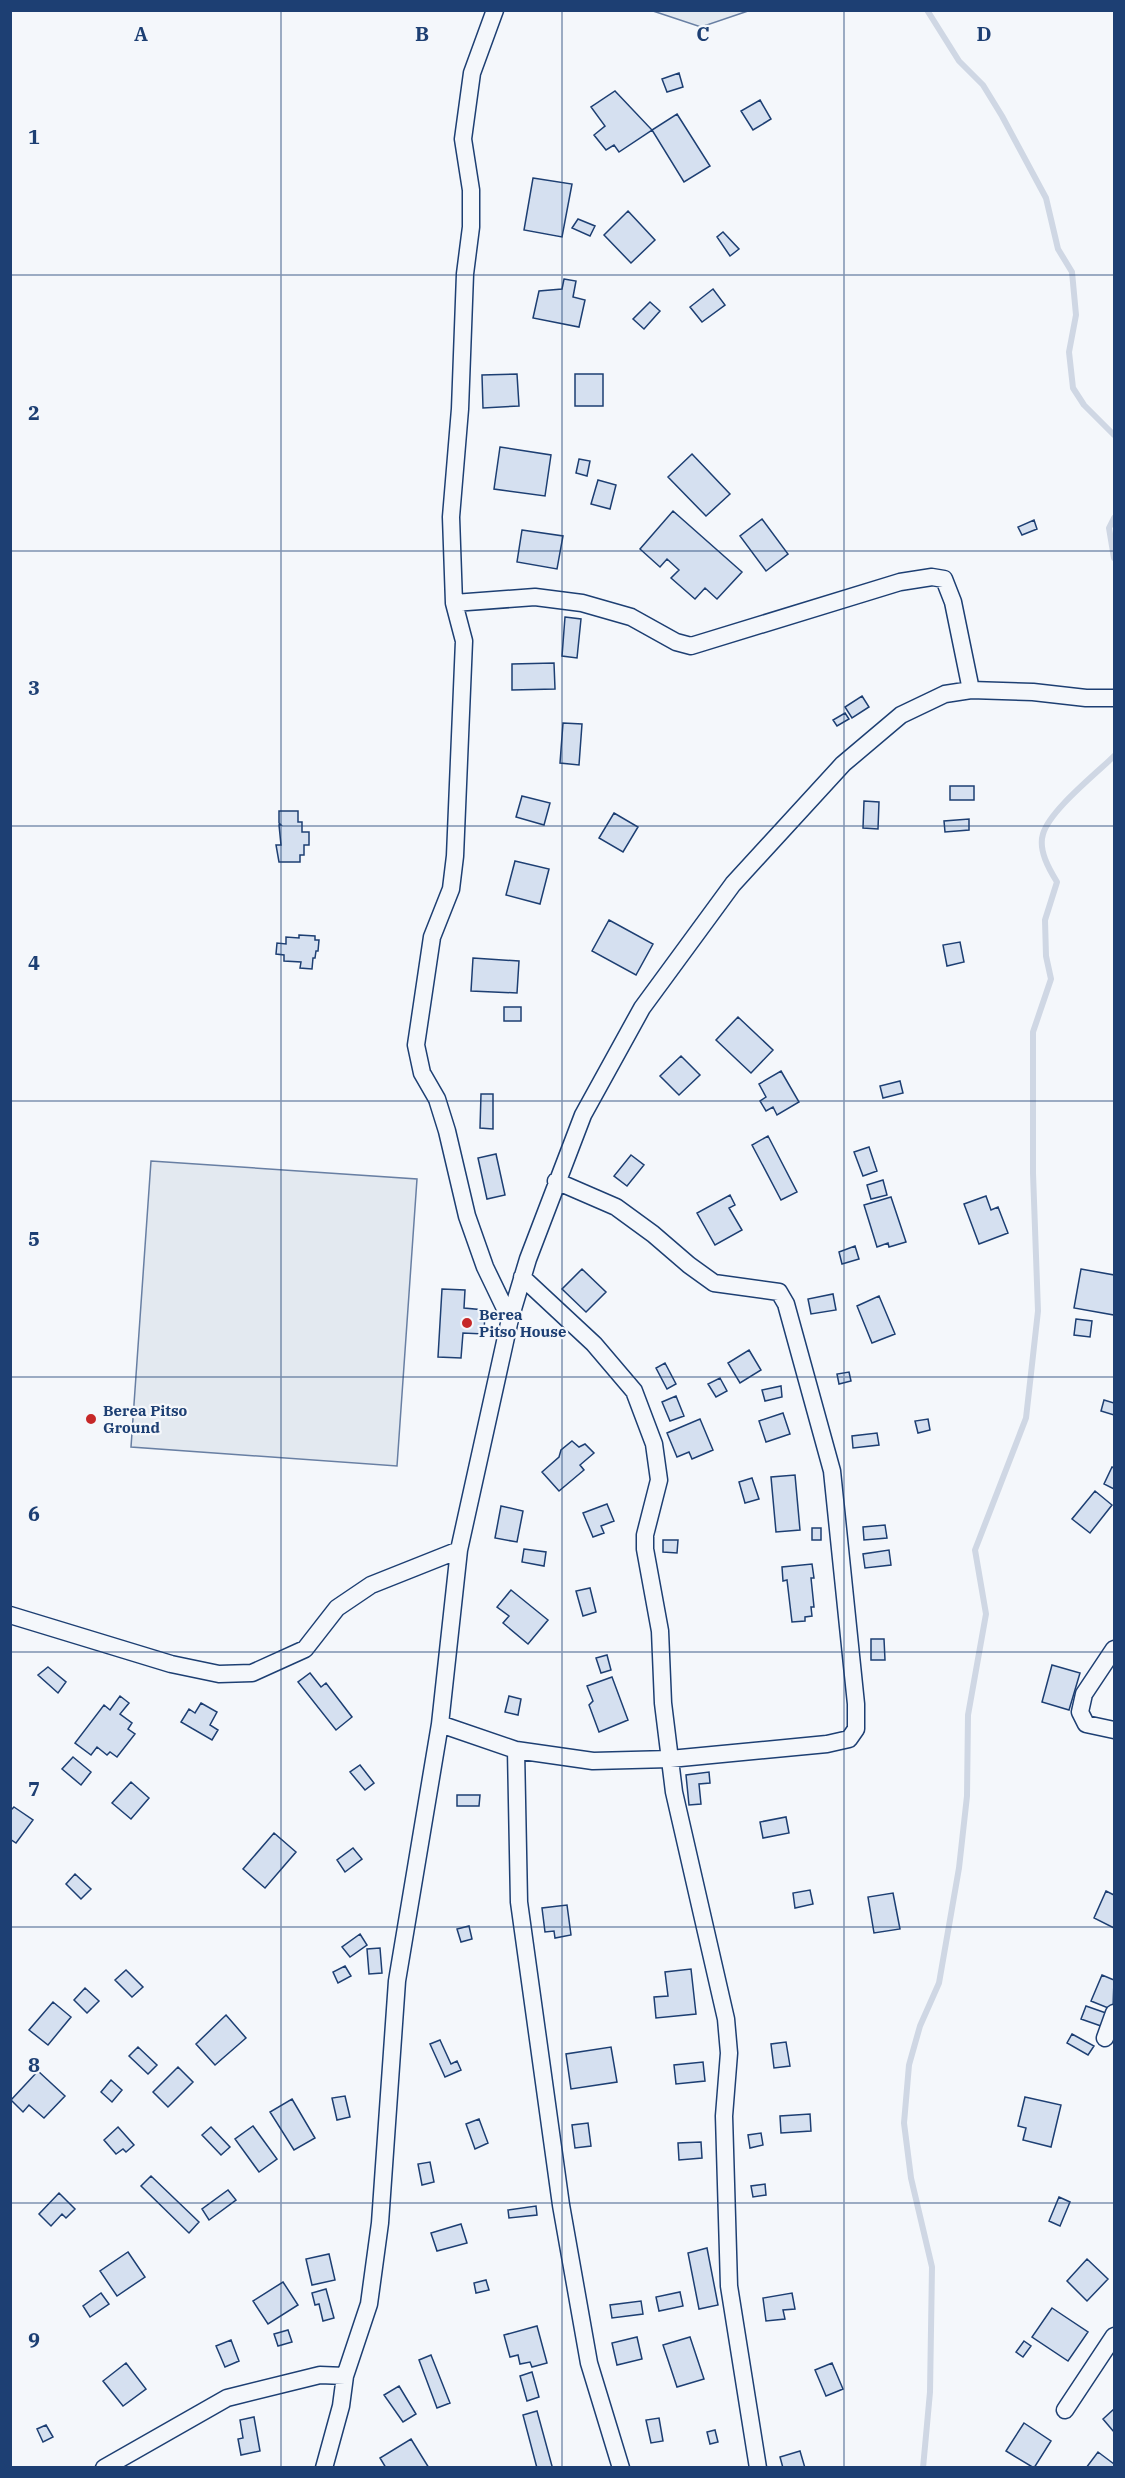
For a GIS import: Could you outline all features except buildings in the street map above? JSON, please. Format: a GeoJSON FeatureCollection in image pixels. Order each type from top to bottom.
{"type":"FeatureCollection","features":[{"type":"Feature","properties":{"kind":"street"},"geometry":{"type":"LineString","coordinates":[[495,10],[472,73],[463,139],[471,190],[471,227],[465,274],[460,409],[452,517],[454,603],[464,640],[455,856],[451,889],[432,937],[416,1045],[423,1073],[437,1099],[447,1131],[467,1216],[485,1267],[510,1319]]}},
{"type":"Feature","properties":{"kind":"street"},"geometry":{"type":"LineString","coordinates":[[454,603],[535,597],[582,603],[631,617],[676,642],[691,646],[900,582],[932,577],[944,579],[953,602],[971,690]]}},
{"type":"Feature","properties":{"kind":"street"},"geometry":{"type":"LineString","coordinates":[[324,2468],[341,2406],[345,2376],[369,2304],[380,2223],[397,1981],[440,1724],[459,1550],[510,1319],[522,1277],[556,1181],[583,1115],[642,1008],[733,884],[843,764],[875,736],[902,715],[945,694],[971,690],[1114,698]]}},
{"type":"Feature","properties":{"kind":"street"},"geometry":{"type":"LineString","coordinates":[[440,1724],[516,1750],[593,1761],[670,1759],[827,1744],[849,1739],[856,1729],[856,1704],[832,1471],[786,1304],[779,1292],[714,1283],[616,1207],[556,1181]]}},
{"type":"Feature","properties":{"kind":"street"},"geometry":{"type":"LineString","coordinates":[[522,1277],[616,1368],[634,1391],[654,1444],[659,1480],[645,1535],[645,1549],[660,1631],[663,1703],[674,1792],[726,2019],[729,2053],[724,2116],[729,2286],[758,2468]]}},
{"type":"Feature","properties":{"kind":"street"},"geometry":{"type":"LineString","coordinates":[[10,1615],[171,1664],[219,1674],[252,1673],[305,1648],[337,1608],[371,1585],[459,1550]]}},
{"type":"Feature","properties":{"kind":"street"},"geometry":{"type":"LineString","coordinates":[[1114,1649],[1084,1694],[1080,1712],[1086,1724],[1114,1730]]}},
{"type":"Feature","properties":{"kind":"street"},"geometry":{"type":"LineString","coordinates":[[516,1750],[519,1902],[561,2205],[589,2363],[621,2468]]}},
{"type":"Feature","properties":{"kind":"street"},"geometry":{"type":"LineString","coordinates":[[1105,2038],[1114,2013]]}},
{"type":"Feature","properties":{"kind":"street"},"geometry":{"type":"LineString","coordinates":[[1065,2410],[1114,2336]]}},
{"type":"Feature","properties":{"kind":"street"},"geometry":{"type":"LineString","coordinates":[[104,2468],[227,2398],[320,2375],[345,2376]]}},
{"type":"Feature","properties":{"kind":"shaded area"},"geometry":{"type":"Polygon","coordinates":[[[653,11],[748,11],[701,27],[653,11]]]}},
{"type":"Feature","properties":{"kind":"shaded area"},"geometry":{"type":"Polygon","coordinates":[[[151,1161],[417,1179],[397,1466],[131,1447],[151,1161]]]}},
{"type":"Feature","properties":{"kind":"waterway"},"geometry":{"type":"LineString","coordinates":[[927,10],[959,61],[983,85],[1046,198],[1058,249],[1072,272],[1076,315],[1069,352],[1073,388],[1084,405],[1114,435]]}},
{"type":"Feature","properties":{"kind":"waterway"},"geometry":{"type":"LineString","coordinates":[[1114,518],[1109,528],[1114,558]]}},
{"type":"Feature","properties":{"kind":"waterway"},"geometry":{"type":"LineString","coordinates":[[923,2468],[930,2392],[932,2267],[911,2178],[904,2123],[909,2065],[920,2026],[939,1983],[959,1868],[967,1796],[968,1715],[986,1614],[975,1550],[1026,1418],[1038,1311],[1033,1173],[1033,1032],[1051,979],[1046,956],[1045,920],[1057,882],[1045,859],[1042,840],[1047,824],[1055,814],[1114,756]]}},
{"type":"Feature","properties":{"kind":"place","name":"Berea Pitso House"},"geometry":{"type":"Point","coordinates":[467,1323]}},
{"type":"Feature","properties":{"kind":"place","name":"Berea Pitso Ground"},"geometry":{"type":"Point","coordinates":[91,1419]}}]}
